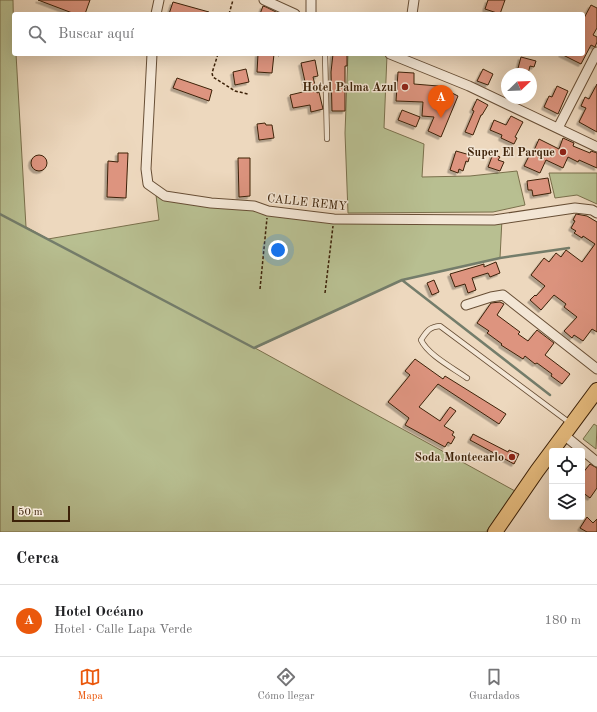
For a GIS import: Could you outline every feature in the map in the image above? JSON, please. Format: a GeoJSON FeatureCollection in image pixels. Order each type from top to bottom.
{"type":"FeatureCollection","features":[{"type":"Feature","properties":{"kind":"highway"},"geometry":{"type":"LineString","coordinates":[[495,532],[537,471],[597,390]]}},
{"type":"Feature","properties":{"kind":"street"},"geometry":{"type":"LineString","coordinates":[[156,12],[158,0]]}},
{"type":"Feature","properties":{"kind":"street"},"geometry":{"type":"LineString","coordinates":[[264,0],[291,12]]}},
{"type":"Feature","properties":{"kind":"street"},"geometry":{"type":"LineString","coordinates":[[311,0],[311,12]]}},
{"type":"Feature","properties":{"kind":"street"},"geometry":{"type":"LineString","coordinates":[[412,12],[414,0]]}},
{"type":"Feature","properties":{"kind":"street"},"geometry":{"type":"LineString","coordinates":[[558,128],[597,52]]}},
{"type":"Feature","properties":{"kind":"street","name":"CALLE REMY"},"geometry":{"type":"LineString","coordinates":[[152,56],[146,170],[148,184],[165,196],[211,203],[254,206],[268,211],[334,219],[494,220],[575,208],[592,210],[597,213]]}},
{"type":"Feature","properties":{"kind":"street"},"geometry":{"type":"LineString","coordinates":[[407,57],[597,147]]}},
{"type":"Feature","properties":{"kind":"street"},"geometry":{"type":"LineString","coordinates":[[466,305],[491,296],[502,295],[597,369]]}},
{"type":"Feature","properties":{"kind":"street"},"geometry":{"type":"LineString","coordinates":[[568,430],[597,462]]}},
{"type":"Feature","properties":{"kind":"lane"},"geometry":{"type":"LineString","coordinates":[[325,56],[327,139]]}},
{"type":"Feature","properties":{"kind":"lane"},"geometry":{"type":"LineString","coordinates":[[467,378],[430,352],[424,346],[421,340],[433,326],[440,326],[568,430]]}},
{"type":"Feature","properties":{"kind":"path"},"geometry":{"type":"LineString","coordinates":[[230,12],[233,0]]}},
{"type":"Feature","properties":{"kind":"path"},"geometry":{"type":"LineString","coordinates":[[217,56],[212,72],[213,76],[235,91],[248,94]]}},
{"type":"Feature","properties":{"kind":"path"},"geometry":{"type":"LineString","coordinates":[[260,289],[268,211]]}},
{"type":"Feature","properties":{"kind":"path"},"geometry":{"type":"LineString","coordinates":[[325,293],[334,219]]}},
{"type":"Feature","properties":{"kind":"green space"},"geometry":{"type":"Polygon","coordinates":[[[0,0],[13,0],[12,56],[16,56],[26,227],[48,239],[159,220],[156,195],[290,209],[330,218],[502,219],[500,258],[402,280],[255,348],[515,491],[486,532],[0,532],[0,0]]]}},
{"type":"Feature","properties":{"kind":"green space"},"geometry":{"type":"Polygon","coordinates":[[[348,56],[387,56],[384,128],[424,144],[422,177],[470,176],[517,171],[525,205],[493,212],[348,213],[345,133],[348,56]]]}},
{"type":"Feature","properties":{"kind":"green space"},"geometry":{"type":"Polygon","coordinates":[[[549,173],[597,173],[597,204],[577,195],[555,198],[549,173]]]}},
{"type":"Feature","properties":{"kind":"green space"},"geometry":{"type":"Polygon","coordinates":[[[594,424],[597,426],[596,449],[583,439],[594,424]]]}},
{"type":"Feature","properties":{"kind":"building"},"geometry":{"type":"Polygon","coordinates":[[[38,0],[90,0],[86,12],[70,12],[38,0]]]}},
{"type":"Feature","properties":{"kind":"building"},"geometry":{"type":"Polygon","coordinates":[[[488,0],[505,0],[501,12],[494,12],[485,9],[488,0]]]}},
{"type":"Feature","properties":{"kind":"building"},"geometry":{"type":"Polygon","coordinates":[[[173,2],[209,12],[170,12],[173,2]]]}},
{"type":"Feature","properties":{"kind":"building"},"geometry":{"type":"Polygon","coordinates":[[[591,5],[597,8],[597,28],[593,35],[597,37],[597,42],[595,47],[591,45],[581,64],[565,56],[585,56],[585,16],[591,5]]]}},
{"type":"Feature","properties":{"kind":"building"},"geometry":{"type":"Polygon","coordinates":[[[263,6],[276,12],[261,12],[263,6]]]}},
{"type":"Feature","properties":{"kind":"building"},"geometry":{"type":"Polygon","coordinates":[[[258,56],[274,56],[272,73],[257,72],[258,56]]]}},
{"type":"Feature","properties":{"kind":"building"},"geometry":{"type":"Polygon","coordinates":[[[333,56],[347,56],[347,66],[345,66],[345,111],[332,111],[331,72],[333,56]]]}},
{"type":"Feature","properties":{"kind":"building"},"geometry":{"type":"Polygon","coordinates":[[[521,57],[536,61],[534,67],[530,66],[530,68],[518,68],[521,57]]]}},
{"type":"Feature","properties":{"kind":"building"},"geometry":{"type":"Polygon","coordinates":[[[315,60],[318,76],[313,77],[317,93],[319,92],[323,109],[311,112],[310,105],[293,108],[290,95],[307,91],[301,63],[315,60]]]}},
{"type":"Feature","properties":{"kind":"building"},"geometry":{"type":"Polygon","coordinates":[[[246,69],[249,82],[235,85],[233,72],[246,69]]]}},
{"type":"Feature","properties":{"kind":"building"},"geometry":{"type":"Polygon","coordinates":[[[483,69],[493,74],[488,85],[477,81],[483,69]]]}},
{"type":"Feature","properties":{"kind":"building"},"geometry":{"type":"Polygon","coordinates":[[[398,72],[414,73],[414,84],[438,86],[458,96],[441,137],[428,131],[434,117],[422,116],[423,102],[396,101],[398,72]]]}},
{"type":"Feature","properties":{"kind":"building"},"geometry":{"type":"Polygon","coordinates":[[[177,78],[212,90],[209,101],[173,88],[177,78]]]}},
{"type":"Feature","properties":{"kind":"building"},"geometry":{"type":"Polygon","coordinates":[[[597,84],[597,132],[579,122],[586,108],[581,106],[585,97],[589,99],[597,84]]]}},
{"type":"Feature","properties":{"kind":"building"},"geometry":{"type":"Polygon","coordinates":[[[557,86],[568,91],[558,114],[544,107],[549,96],[552,97],[557,86]]]}},
{"type":"Feature","properties":{"kind":"building"},"geometry":{"type":"Polygon","coordinates":[[[477,99],[488,105],[481,115],[473,135],[465,132],[474,111],[472,110],[477,99]]]}},
{"type":"Feature","properties":{"kind":"building"},"geometry":{"type":"Polygon","coordinates":[[[402,110],[420,117],[416,127],[398,120],[402,110]]]}},
{"type":"Feature","properties":{"kind":"building"},"geometry":{"type":"Polygon","coordinates":[[[511,116],[523,122],[515,137],[517,138],[514,144],[501,138],[502,135],[490,130],[494,120],[506,125],[511,116]]]}},
{"type":"Feature","properties":{"kind":"building"},"geometry":{"type":"Polygon","coordinates":[[[265,123],[266,125],[272,125],[274,138],[259,140],[257,124],[265,123]]]}},
{"type":"Feature","properties":{"kind":"building"},"geometry":{"type":"Polygon","coordinates":[[[563,138],[574,143],[573,146],[590,153],[591,151],[597,153],[597,168],[568,157],[563,168],[546,160],[540,173],[524,166],[530,154],[532,155],[539,139],[559,149],[563,138]]]}},
{"type":"Feature","properties":{"kind":"building"},"geometry":{"type":"Polygon","coordinates":[[[456,151],[470,155],[468,162],[466,161],[463,171],[459,169],[458,173],[450,170],[456,151]]]}},
{"type":"Feature","properties":{"kind":"building"},"geometry":{"type":"Polygon","coordinates":[[[118,153],[128,153],[126,198],[107,197],[108,161],[118,162],[118,153]]]}},
{"type":"Feature","properties":{"kind":"building"},"geometry":{"type":"Polygon","coordinates":[[[493,154],[500,157],[498,160],[504,162],[500,171],[488,167],[493,154]]]}},
{"type":"Feature","properties":{"kind":"building"},"geometry":{"type":"Polygon","coordinates":[[[39,155],[45,157],[47,163],[45,169],[39,171],[33,169],[31,163],[33,157],[39,155]]]}},
{"type":"Feature","properties":{"kind":"building"},"geometry":{"type":"Polygon","coordinates":[[[238,158],[250,158],[250,196],[239,197],[238,158]]]}},
{"type":"Feature","properties":{"kind":"building"},"geometry":{"type":"Polygon","coordinates":[[[548,178],[551,193],[533,196],[532,190],[528,190],[527,181],[548,178]]]}},
{"type":"Feature","properties":{"kind":"building"},"geometry":{"type":"Polygon","coordinates":[[[576,214],[587,216],[597,222],[597,332],[592,329],[583,341],[574,335],[572,338],[564,331],[577,317],[564,307],[566,304],[554,295],[541,310],[530,300],[545,286],[531,275],[544,258],[549,262],[556,253],[561,257],[566,250],[582,262],[595,244],[583,236],[582,238],[574,233],[576,231],[571,228],[575,221],[573,220],[576,214]]]}},
{"type":"Feature","properties":{"kind":"building"},"geometry":{"type":"Polygon","coordinates":[[[496,262],[500,273],[490,277],[488,273],[472,278],[476,290],[468,293],[465,284],[455,287],[450,274],[484,264],[484,267],[496,262]]]}},
{"type":"Feature","properties":{"kind":"building"},"geometry":{"type":"Polygon","coordinates":[[[434,280],[439,292],[432,295],[427,283],[434,280]]]}},
{"type":"Feature","properties":{"kind":"building"},"geometry":{"type":"Polygon","coordinates":[[[500,302],[504,304],[497,315],[520,332],[518,334],[528,341],[537,330],[554,343],[545,355],[570,374],[562,384],[551,376],[552,374],[537,363],[535,364],[525,356],[523,359],[501,345],[502,344],[487,333],[489,331],[477,323],[491,303],[500,302]]]}},
{"type":"Feature","properties":{"kind":"building"},"geometry":{"type":"Polygon","coordinates":[[[415,359],[443,379],[445,376],[506,414],[499,424],[438,384],[419,407],[440,421],[450,407],[456,411],[444,426],[454,432],[452,435],[455,437],[451,444],[448,442],[445,447],[405,425],[409,418],[388,402],[410,375],[405,371],[415,359]]]}},
{"type":"Feature","properties":{"kind":"building"},"geometry":{"type":"Polygon","coordinates":[[[473,434],[508,452],[509,450],[519,454],[514,464],[470,440],[473,434]]]}},
{"type":"Feature","properties":{"kind":"building"},"geometry":{"type":"Polygon","coordinates":[[[590,464],[597,468],[597,488],[590,498],[585,494],[585,470],[590,464]]]}},
{"type":"Feature","properties":{"kind":"building"},"geometry":{"type":"Polygon","coordinates":[[[587,517],[593,523],[597,519],[597,532],[587,532],[580,528],[587,517]]]}},
{"type":"Feature","properties":{"kind":"waterway"},"geometry":{"type":"LineString","coordinates":[[0,214],[254,348],[402,280],[500,258],[569,248]]}},
{"type":"Feature","properties":{"kind":"waterway"},"geometry":{"type":"LineString","coordinates":[[402,280],[550,395]]}},
{"type":"Feature","properties":{"kind":"place","name":"Hotel Palma Azul"},"geometry":{"type":"Point","coordinates":[405,87]}},
{"type":"Feature","properties":{"kind":"place","name":"Hotel Océano"},"geometry":{"type":"Point","coordinates":[441,118]}},
{"type":"Feature","properties":{"kind":"place","name":"Super El Parque"},"geometry":{"type":"Point","coordinates":[563,152]}},
{"type":"Feature","properties":{"kind":"place","name":"Soda Montecarlo"},"geometry":{"type":"Point","coordinates":[512,457]}}]}
